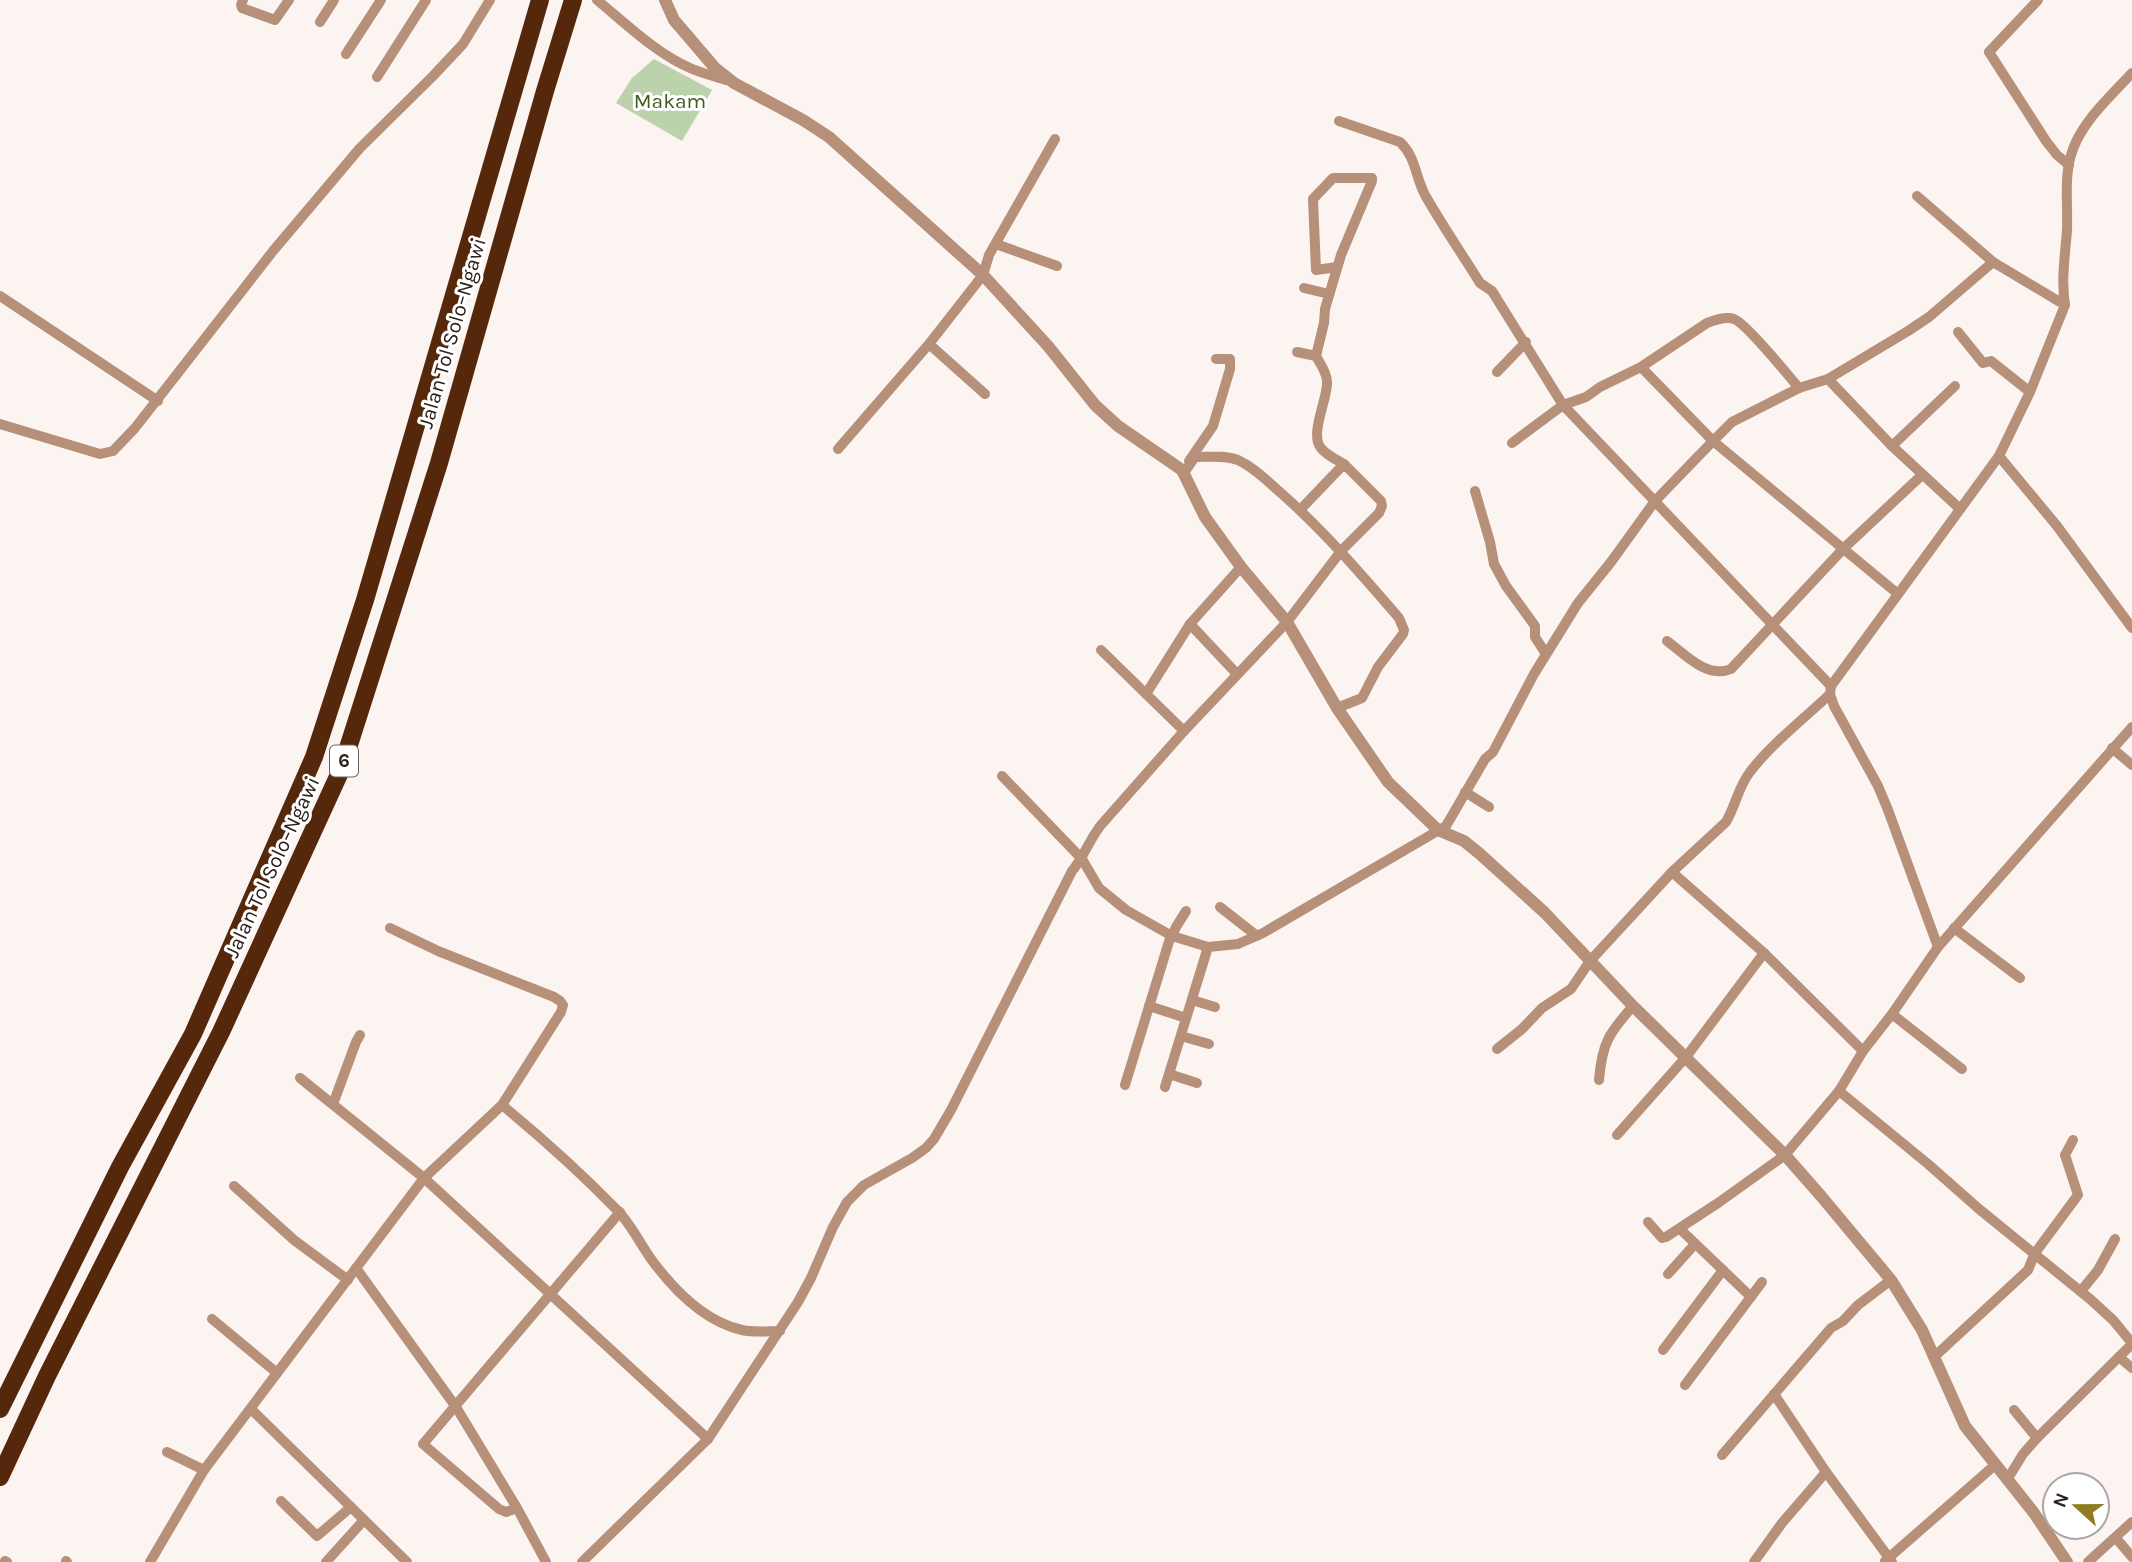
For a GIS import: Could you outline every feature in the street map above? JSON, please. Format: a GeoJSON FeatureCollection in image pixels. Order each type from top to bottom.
{"type":"FeatureCollection","features":[{"type":"Feature","properties":{"kind":"highway","name":"Jalan Tol Solo–Ngawi"},"geometry":{"type":"LineString","coordinates":[[0,1409],[120,1167],[192,1034],[314,757],[365,600],[540,0]]}},
{"type":"Feature","properties":{"kind":"highway","name":"Jalan Tol Solo–Ngawi"},"geometry":{"type":"LineString","coordinates":[[0,1477],[53,1364],[221,1032],[341,770],[439,463],[573,0]]}},
{"type":"Feature","properties":{"kind":"street"},"geometry":{"type":"LineString","coordinates":[[243,0],[240,5],[242,8],[275,20],[289,0]]}},
{"type":"Feature","properties":{"kind":"street"},"geometry":{"type":"LineString","coordinates":[[320,22],[334,0]]}},
{"type":"Feature","properties":{"kind":"street"},"geometry":{"type":"LineString","coordinates":[[346,54],[381,0]]}},
{"type":"Feature","properties":{"kind":"street"},"geometry":{"type":"LineString","coordinates":[[377,78],[426,0]]}},
{"type":"Feature","properties":{"kind":"street"},"geometry":{"type":"LineString","coordinates":[[666,0],[669,12],[680,28],[715,68],[734,83]]}},
{"type":"Feature","properties":{"kind":"street"},"geometry":{"type":"LineString","coordinates":[[2038,0],[1989,52],[2046,141],[2069,165]]}},
{"type":"Feature","properties":{"kind":"street"},"geometry":{"type":"LineString","coordinates":[[0,424],[100,454],[107,454],[120,445],[158,401],[273,251],[360,148],[463,44],[486,1]]}},
{"type":"Feature","properties":{"kind":"street"},"geometry":{"type":"LineString","coordinates":[[598,1],[645,39],[688,67],[734,83],[829,137],[983,275],[1048,346],[1095,405],[1138,441],[1183,472],[1205,517],[1241,567],[1287,622],[1337,708],[1388,782],[1438,830],[1464,841],[1545,913],[1633,1006],[1785,1155],[1891,1280],[1917,1320],[1965,1426],[2034,1513],[2067,1562]]}},
{"type":"Feature","properties":{"kind":"street"},"geometry":{"type":"LineString","coordinates":[[1497,1049],[1542,1008],[1571,989],[1590,961],[1672,872],[1726,821],[1751,770],[1830,690],[1999,456],[2030,392],[2065,305],[2062,286],[2069,165],[2075,143],[2132,73]]}},
{"type":"Feature","properties":{"kind":"street"},"geometry":{"type":"LineString","coordinates":[[1339,121],[1391,138],[1406,147],[1411,153],[1424,193],[1480,283],[1492,291],[1526,342],[1563,405],[1772,624],[1830,690],[1834,706],[1878,786],[1938,947]]}},
{"type":"Feature","properties":{"kind":"street"},"geometry":{"type":"LineString","coordinates":[[838,449],[929,344],[983,275],[989,255],[1055,139]]}},
{"type":"Feature","properties":{"kind":"street"},"geometry":{"type":"LineString","coordinates":[[582,1562],[636,1506],[708,1439],[780,1331],[811,1278],[847,1202],[864,1185],[926,1148],[940,1130],[1072,871],[1082,859],[1088,841],[1184,731],[1287,622],[1341,551],[1379,513],[1381,501],[1344,464],[1320,448],[1317,443],[1327,383],[1324,370],[1316,356],[1337,267],[1373,181],[1372,177],[1333,178],[1312,199],[1316,270],[1337,267]]}},
{"type":"Feature","properties":{"kind":"street"},"geometry":{"type":"LineString","coordinates":[[1917,196],[1993,262],[2065,305]]}},
{"type":"Feature","properties":{"kind":"street"},"geometry":{"type":"LineString","coordinates":[[996,244],[1057,266]]}},
{"type":"Feature","properties":{"kind":"street"},"geometry":{"type":"LineString","coordinates":[[1002,776],[1082,859],[1099,888],[1112,900],[1172,936],[1208,947],[1238,944],[1257,936],[1446,826],[1485,759],[1493,752],[1546,654],[1578,603],[1655,501],[1732,422],[1799,388],[1828,379],[1929,317],[1993,262]]}},
{"type":"Feature","properties":{"kind":"street"},"geometry":{"type":"LineString","coordinates":[[1304,288],[1329,294]]}},
{"type":"Feature","properties":{"kind":"street"},"geometry":{"type":"LineString","coordinates":[[0,296],[158,401]]}},
{"type":"Feature","properties":{"kind":"street"},"geometry":{"type":"LineString","coordinates":[[1512,443],[1563,405],[1586,397],[1641,367],[1707,323],[1720,318],[1734,318],[1745,327],[1799,388]]}},
{"type":"Feature","properties":{"kind":"street"},"geometry":{"type":"LineString","coordinates":[[1958,332],[1983,363],[1991,361],[2030,392]]}},
{"type":"Feature","properties":{"kind":"street"},"geometry":{"type":"LineString","coordinates":[[1497,372],[1526,342]]}},
{"type":"Feature","properties":{"kind":"street"},"geometry":{"type":"LineString","coordinates":[[929,344],[985,394]]}},
{"type":"Feature","properties":{"kind":"street"},"geometry":{"type":"LineString","coordinates":[[1297,352],[1316,356]]}},
{"type":"Feature","properties":{"kind":"street"},"geometry":{"type":"LineString","coordinates":[[1183,472],[1213,426],[1231,363],[1230,359],[1216,359]]}},
{"type":"Feature","properties":{"kind":"street"},"geometry":{"type":"LineString","coordinates":[[1641,367],[1713,441],[1898,594]]}},
{"type":"Feature","properties":{"kind":"street"},"geometry":{"type":"LineString","coordinates":[[1828,379],[1892,446],[1960,509]]}},
{"type":"Feature","properties":{"kind":"street"},"geometry":{"type":"LineString","coordinates":[[1892,446],[1955,386]]}},
{"type":"Feature","properties":{"kind":"street"},"geometry":{"type":"LineString","coordinates":[[1183,472],[1195,457],[1221,456],[1236,459],[1252,468],[1341,551],[1399,618],[1404,630],[1378,667],[1362,698],[1337,708]]}},
{"type":"Feature","properties":{"kind":"street"},"geometry":{"type":"LineString","coordinates":[[1999,456],[2057,526],[2132,628]]}},
{"type":"Feature","properties":{"kind":"street"},"geometry":{"type":"LineString","coordinates":[[1300,510],[1344,464]]}},
{"type":"Feature","properties":{"kind":"street"},"geometry":{"type":"LineString","coordinates":[[1667,641],[1705,669],[1716,673],[1731,669],[1844,548],[1922,475]]}},
{"type":"Feature","properties":{"kind":"street"},"geometry":{"type":"LineString","coordinates":[[1475,491],[1494,564],[1506,586],[1535,626],[1535,637],[1546,654]]}},
{"type":"Feature","properties":{"kind":"street"},"geometry":{"type":"LineString","coordinates":[[1146,694],[1190,624],[1241,567]]}},
{"type":"Feature","properties":{"kind":"street"},"geometry":{"type":"LineString","coordinates":[[1190,624],[1237,674]]}},
{"type":"Feature","properties":{"kind":"street"},"geometry":{"type":"LineString","coordinates":[[1101,650],[1184,731]]}},
{"type":"Feature","properties":{"kind":"street"},"geometry":{"type":"LineString","coordinates":[[1648,1222],[1662,1238],[1785,1155],[1839,1091],[1863,1051],[1938,947],[2132,727]]}},
{"type":"Feature","properties":{"kind":"street"},"geometry":{"type":"LineString","coordinates":[[2112,748],[2132,765]]}},
{"type":"Feature","properties":{"kind":"street"},"geometry":{"type":"LineString","coordinates":[[1465,792],[1489,807]]}},
{"type":"Feature","properties":{"kind":"street"},"geometry":{"type":"LineString","coordinates":[[1672,872],[1764,953],[1863,1051]]}},
{"type":"Feature","properties":{"kind":"street"},"geometry":{"type":"LineString","coordinates":[[1220,907],[1257,936]]}},
{"type":"Feature","properties":{"kind":"street"},"geometry":{"type":"LineString","coordinates":[[1125,1085],[1172,936],[1186,911]]}},
{"type":"Feature","properties":{"kind":"street"},"geometry":{"type":"LineString","coordinates":[[150,1562],[204,1470],[424,1178],[502,1105],[554,1024],[563,1005],[554,998],[438,951],[390,928]]}},
{"type":"Feature","properties":{"kind":"street"},"geometry":{"type":"LineString","coordinates":[[1954,928],[2020,978]]}},
{"type":"Feature","properties":{"kind":"street"},"geometry":{"type":"LineString","coordinates":[[1165,1087],[1208,947]]}},
{"type":"Feature","properties":{"kind":"street"},"geometry":{"type":"LineString","coordinates":[[1617,1135],[1686,1057],[1764,953]]}},
{"type":"Feature","properties":{"kind":"street"},"geometry":{"type":"LineString","coordinates":[[1192,1000],[1215,1007]]}},
{"type":"Feature","properties":{"kind":"street"},"geometry":{"type":"LineString","coordinates":[[1149,1006],[1186,1018]]}},
{"type":"Feature","properties":{"kind":"street"},"geometry":{"type":"LineString","coordinates":[[1599,1080],[1602,1055],[1612,1029],[1633,1006]]}},
{"type":"Feature","properties":{"kind":"street"},"geometry":{"type":"LineString","coordinates":[[1892,1014],[1962,1069]]}},
{"type":"Feature","properties":{"kind":"street"},"geometry":{"type":"LineString","coordinates":[[333,1104],[360,1035]]}},
{"type":"Feature","properties":{"kind":"street"},"geometry":{"type":"LineString","coordinates":[[1181,1036],[1209,1044]]}},
{"type":"Feature","properties":{"kind":"street"},"geometry":{"type":"LineString","coordinates":[[1169,1074],[1197,1083]]}},
{"type":"Feature","properties":{"kind":"street"},"geometry":{"type":"LineString","coordinates":[[300,1078],[424,1178],[708,1439]]}},
{"type":"Feature","properties":{"kind":"street"},"geometry":{"type":"LineString","coordinates":[[1839,1091],[2081,1291],[2113,1320],[2132,1343],[2037,1438],[2007,1479]]}},
{"type":"Feature","properties":{"kind":"street"},"geometry":{"type":"LineString","coordinates":[[502,1105],[545,1141],[620,1212],[654,1263],[691,1303],[735,1328],[758,1332],[780,1331]]}},
{"type":"Feature","properties":{"kind":"street"},"geometry":{"type":"LineString","coordinates":[[1934,1357],[2028,1270],[2035,1253],[2082,1195],[2065,1155],[2073,1140]]}},
{"type":"Feature","properties":{"kind":"street"},"geometry":{"type":"LineString","coordinates":[[234,1186],[294,1240],[348,1280]]}},
{"type":"Feature","properties":{"kind":"street"},"geometry":{"type":"LineString","coordinates":[[517,1508],[506,1512],[499,1509],[423,1444],[620,1212]]}},
{"type":"Feature","properties":{"kind":"street"},"geometry":{"type":"LineString","coordinates":[[1679,1229],[1751,1297]]}},
{"type":"Feature","properties":{"kind":"street"},"geometry":{"type":"LineString","coordinates":[[2081,1291],[2098,1270],[2115,1239]]}},
{"type":"Feature","properties":{"kind":"street"},"geometry":{"type":"LineString","coordinates":[[1668,1273],[1695,1244]]}},
{"type":"Feature","properties":{"kind":"street"},"geometry":{"type":"LineString","coordinates":[[356,1268],[456,1407],[546,1562]]}},
{"type":"Feature","properties":{"kind":"street"},"geometry":{"type":"LineString","coordinates":[[1663,1350],[1723,1270]]}},
{"type":"Feature","properties":{"kind":"street"},"geometry":{"type":"LineString","coordinates":[[1722,1455],[1831,1328],[1891,1280]]}},
{"type":"Feature","properties":{"kind":"street"},"geometry":{"type":"LineString","coordinates":[[1685,1385],[1762,1282]]}},
{"type":"Feature","properties":{"kind":"street"},"geometry":{"type":"LineString","coordinates":[[212,1319],[277,1373]]}},
{"type":"Feature","properties":{"kind":"street"},"geometry":{"type":"LineString","coordinates":[[2119,1357],[2132,1368]]}},
{"type":"Feature","properties":{"kind":"street"},"geometry":{"type":"LineString","coordinates":[[1774,1394],[1888,1560],[1995,1465]]}},
{"type":"Feature","properties":{"kind":"street"},"geometry":{"type":"LineString","coordinates":[[251,1409],[407,1562]]}},
{"type":"Feature","properties":{"kind":"street"},"geometry":{"type":"LineString","coordinates":[[2014,1410],[2037,1438]]}},
{"type":"Feature","properties":{"kind":"street"},"geometry":{"type":"LineString","coordinates":[[167,1452],[204,1470]]}},
{"type":"Feature","properties":{"kind":"street"},"geometry":{"type":"LineString","coordinates":[[1754,1562],[1782,1523],[1826,1472]]}},
{"type":"Feature","properties":{"kind":"street"},"geometry":{"type":"LineString","coordinates":[[281,1501],[317,1536],[351,1507]]}},
{"type":"Feature","properties":{"kind":"street"},"geometry":{"type":"LineString","coordinates":[[326,1562],[364,1520]]}},
{"type":"Feature","properties":{"kind":"street"},"geometry":{"type":"LineString","coordinates":[[2088,1562],[2132,1522]]}},
{"type":"Feature","properties":{"kind":"street"},"geometry":{"type":"LineString","coordinates":[[2116,1538],[2132,1557]]}},
{"type":"Feature","properties":{"kind":"green space","name":"Makam"},"geometry":{"type":"Polygon","coordinates":[[[654,59],[712,90],[682,141],[616,103],[632,78],[654,59]]]}}]}
